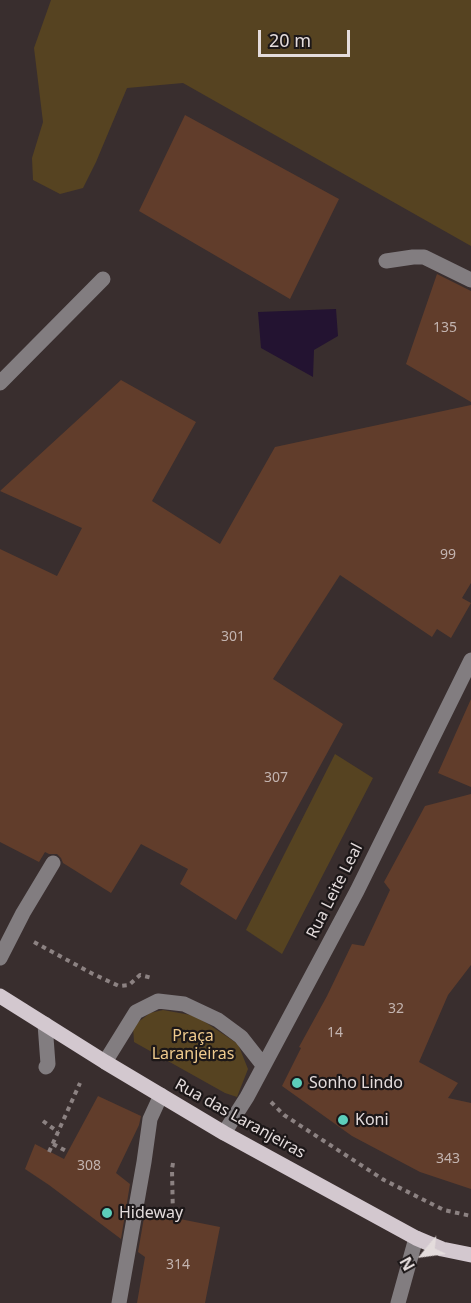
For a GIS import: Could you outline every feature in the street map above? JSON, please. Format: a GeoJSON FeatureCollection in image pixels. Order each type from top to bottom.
{"type":"FeatureCollection","features":[{"type":"Feature","properties":{"kind":"main road","name":"Rua das Laranjeiras"},"geometry":{"type":"LineString","coordinates":[[0,996],[224,1133],[416,1238],[442,1249],[471,1255]]}},
{"type":"Feature","properties":{"kind":"street"},"geometry":{"type":"LineString","coordinates":[[386,261],[424,257],[471,280]]}},
{"type":"Feature","properties":{"kind":"street"},"geometry":{"type":"LineString","coordinates":[[0,383],[103,279]]}},
{"type":"Feature","properties":{"kind":"street","name":"Rua Leite Leal"},"geometry":{"type":"LineString","coordinates":[[224,1133],[247,1097],[357,891],[471,660]]}},
{"type":"Feature","properties":{"kind":"street"},"geometry":{"type":"LineString","coordinates":[[0,958],[23,913],[53,863]]}},
{"type":"Feature","properties":{"kind":"street"},"geometry":{"type":"LineString","coordinates":[[105,1062],[136,1012],[158,1001],[184,1004],[218,1020],[241,1037],[263,1065]]}},
{"type":"Feature","properties":{"kind":"street"},"geometry":{"type":"LineString","coordinates":[[45,1024],[48,1064],[46,1067]]}},
{"type":"Feature","properties":{"kind":"street"},"geometry":{"type":"LineString","coordinates":[[119,1303],[150,1119],[161,1095]]}},
{"type":"Feature","properties":{"kind":"street"},"geometry":{"type":"LineString","coordinates":[[398,1303],[416,1238]]}},
{"type":"Feature","properties":{"kind":"path"},"geometry":{"type":"LineString","coordinates":[[15,931],[93,974]]}},
{"type":"Feature","properties":{"kind":"path"},"geometry":{"type":"LineString","coordinates":[[49,1152],[80,1083]]}},
{"type":"Feature","properties":{"kind":"path"},"geometry":{"type":"LineString","coordinates":[[43,1121],[58,1132]]}},
{"type":"Feature","properties":{"kind":"path"},"geometry":{"type":"LineString","coordinates":[[53,1143],[68,1152]]}},
{"type":"Feature","properties":{"kind":"path"},"geometry":{"type":"LineString","coordinates":[[173,1163],[173,1218]]}},
{"type":"Feature","properties":{"kind":"green space"},"geometry":{"type":"Polygon","coordinates":[[[51,0],[471,0],[471,246],[183,83],[127,88],[83,188],[60,194],[33,180],[32,158],[43,122],[34,48],[51,0]]]}},
{"type":"Feature","properties":{"kind":"green space"},"geometry":{"type":"Polygon","coordinates":[[[335,754],[373,778],[282,954],[246,930],[335,754]]]}},
{"type":"Feature","properties":{"kind":"green space","name":"Praça Laranjeiras"},"geometry":{"type":"Polygon","coordinates":[[[163,1010],[196,1016],[238,1044],[248,1069],[237,1097],[225,1093],[134,1042],[133,1026],[150,1013],[163,1010]]]}},
{"type":"Feature","properties":{"kind":"shaded area"},"geometry":{"type":"Polygon","coordinates":[[[336,309],[338,336],[314,350],[313,377],[261,348],[258,312],[336,309]]]}},
{"type":"Feature","properties":{"kind":"building"},"geometry":{"type":"Polygon","coordinates":[[[185,115],[339,199],[290,299],[139,211],[185,115]]]}},
{"type":"Feature","properties":{"kind":"building"},"geometry":{"type":"Polygon","coordinates":[[[437,274],[471,291],[471,402],[406,364],[437,274]]]}},
{"type":"Feature","properties":{"kind":"building"},"geometry":{"type":"Polygon","coordinates":[[[121,380],[196,422],[152,501],[220,544],[275,447],[471,405],[471,583],[462,598],[471,603],[451,638],[437,629],[432,637],[340,575],[273,679],[343,724],[236,920],[180,884],[188,869],[141,844],[111,893],[63,863],[57,854],[45,852],[39,862],[0,842],[0,549],[57,576],[82,528],[0,491],[121,380]]]}},
{"type":"Feature","properties":{"kind":"building"},"geometry":{"type":"Polygon","coordinates":[[[471,699],[471,787],[438,773],[471,699]]]}},
{"type":"Feature","properties":{"kind":"building"},"geometry":{"type":"Polygon","coordinates":[[[471,794],[471,965],[448,995],[419,1062],[458,1083],[448,1098],[471,1103],[471,1189],[420,1172],[352,1136],[282,1086],[301,1048],[299,1047],[352,944],[364,946],[390,890],[384,882],[425,806],[471,794]]]}},
{"type":"Feature","properties":{"kind":"building"},"geometry":{"type":"Polygon","coordinates":[[[98,1096],[141,1116],[116,1173],[130,1184],[121,1239],[25,1169],[35,1144],[64,1159],[98,1096]]]}},
{"type":"Feature","properties":{"kind":"building"},"geometry":{"type":"Polygon","coordinates":[[[145,1212],[220,1227],[205,1303],[137,1303],[145,1257],[138,1252],[145,1212]]]}},
{"type":"Feature","properties":{"kind":"place","name":"Sonho Lindo"},"geometry":{"type":"Point","coordinates":[297,1083]}},
{"type":"Feature","properties":{"kind":"place","name":"Koni"},"geometry":{"type":"Point","coordinates":[343,1120]}},
{"type":"Feature","properties":{"kind":"place","name":"Hideway"},"geometry":{"type":"Point","coordinates":[107,1213]}}]}
